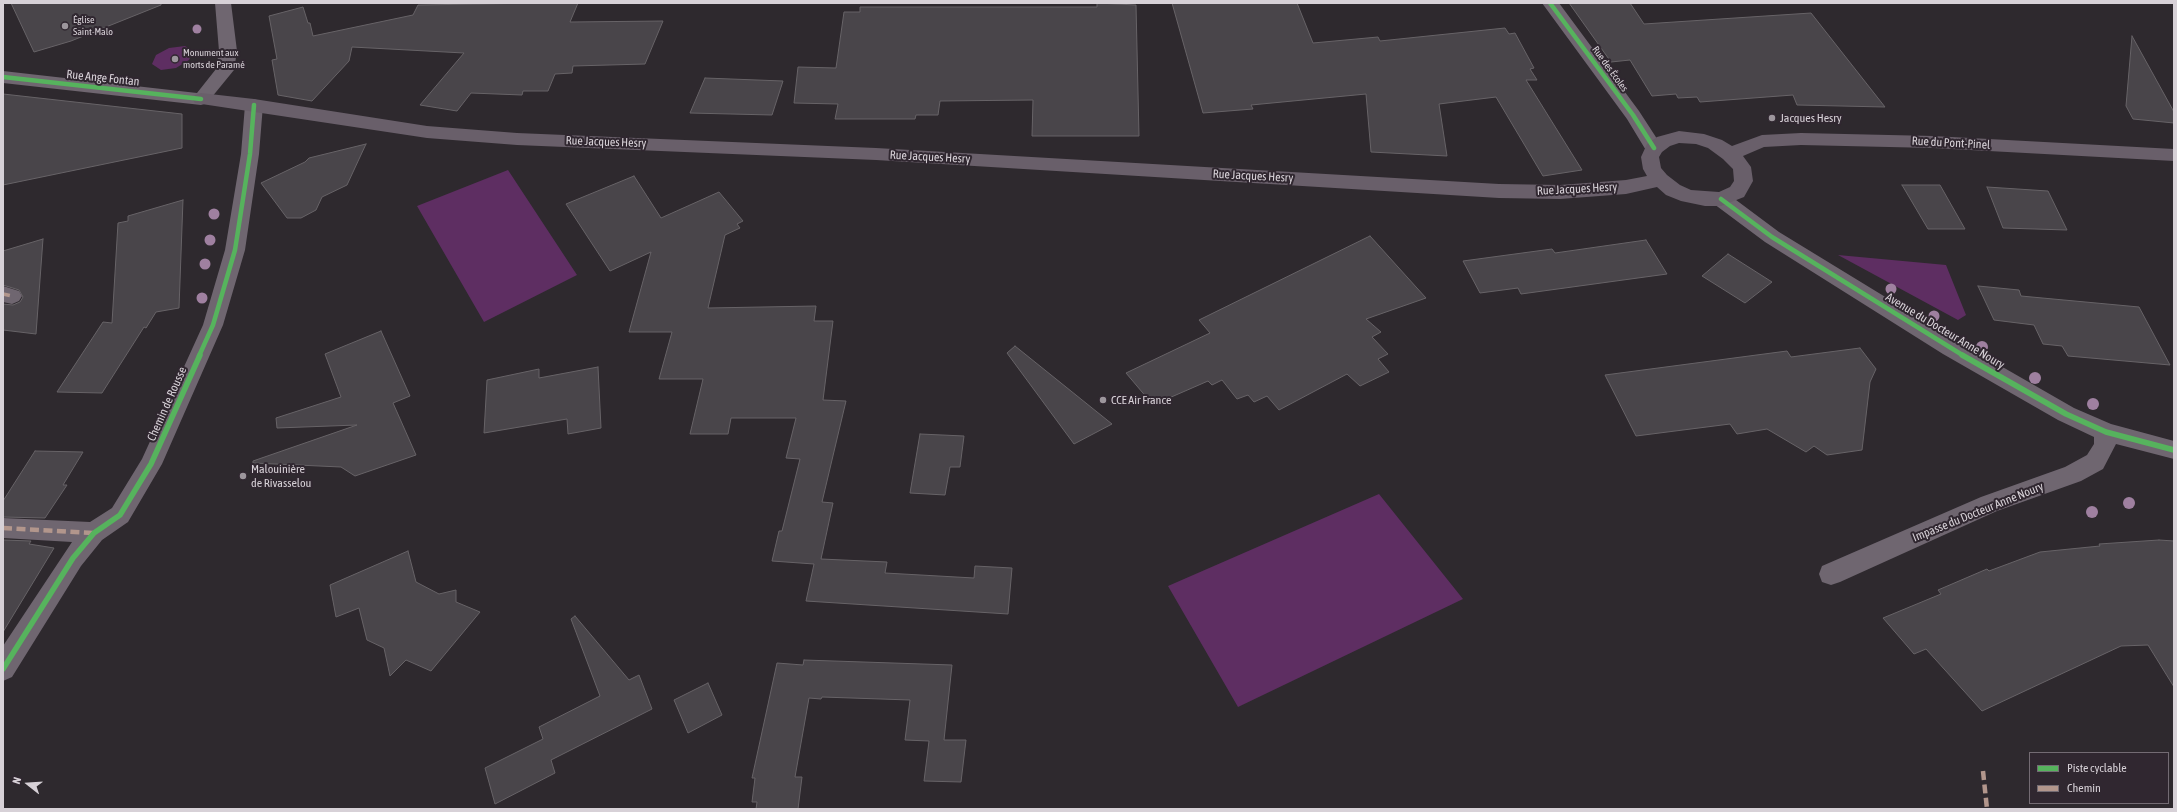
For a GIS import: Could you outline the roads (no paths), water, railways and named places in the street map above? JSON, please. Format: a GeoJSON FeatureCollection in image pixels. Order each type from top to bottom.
{"type":"FeatureCollection","features":[{"type":"Feature","properties":{"kind":"main road","name":"Rue Jacques Hesry"},"geometry":{"type":"LineString","coordinates":[[201,99],[254,105],[427,132],[517,139],[876,154],[1499,191],[1560,192],[1626,187],[1660,180]]}},
{"type":"Feature","properties":{"kind":"main road"},"geometry":{"type":"LineString","coordinates":[[1679,137],[1697,138],[1715,144],[1730,154],[1742,167],[1744,181],[1737,192],[1721,199],[1705,200],[1688,196],[1673,190],[1660,180],[1652,169],[1650,157],[1654,148],[1664,141],[1679,137]]}},
{"type":"Feature","properties":{"kind":"main road","name":"Rue du Pont-Pinel"},"geometry":{"type":"LineString","coordinates":[[1730,154],[1762,141],[1801,139],[1933,142],[2174,155]]}},
{"type":"Feature","properties":{"kind":"street"},"geometry":{"type":"LineString","coordinates":[[201,99],[225,70],[228,51],[223,3]]}},
{"type":"Feature","properties":{"kind":"street","name":"Rue des Écoles"},"geometry":{"type":"LineString","coordinates":[[1550,3],[1633,115],[1654,148]]}},
{"type":"Feature","properties":{"kind":"street","name":"Rue Ange Fontan"},"geometry":{"type":"LineString","coordinates":[[3,77],[201,99]]}},
{"type":"Feature","properties":{"kind":"street","name":"Chemin de Rousse"},"geometry":{"type":"LineString","coordinates":[[3,669],[73,558],[94,533],[120,515],[151,464],[213,325],[236,250],[250,154],[254,105]]}},
{"type":"Feature","properties":{"kind":"street","name":"Avenue du Docteur Anne Noury"},"geometry":{"type":"LineString","coordinates":[[1721,199],[1772,237],[1951,348],[2066,414],[2106,432],[2174,450]]}},
{"type":"Feature","properties":{"kind":"street","name":"Impasse du Docteur Anne Noury"},"geometry":{"type":"LineString","coordinates":[[1831,574],[1989,504],[2072,474],[2095,462],[2105,445],[2106,432]]}},
{"type":"Feature","properties":{"kind":"street"},"geometry":{"type":"LineString","coordinates":[[3,528],[94,533]]}},
{"type":"Feature","properties":{"kind":"place","name":"Église Saint-Malo"},"geometry":{"type":"Point","coordinates":[65,26]}},
{"type":"Feature","properties":{"kind":"place","name":"Monument aux morts de Paramé"},"geometry":{"type":"Point","coordinates":[175,59]}},
{"type":"Feature","properties":{"kind":"place","name":"Jacques Hesry"},"geometry":{"type":"Point","coordinates":[1772,118]}},
{"type":"Feature","properties":{"kind":"place","name":"CCE Air France"},"geometry":{"type":"Point","coordinates":[1103,400]}},
{"type":"Feature","properties":{"kind":"place","name":"Malouinière de Rivasselou"},"geometry":{"type":"Point","coordinates":[243,476]}}]}
